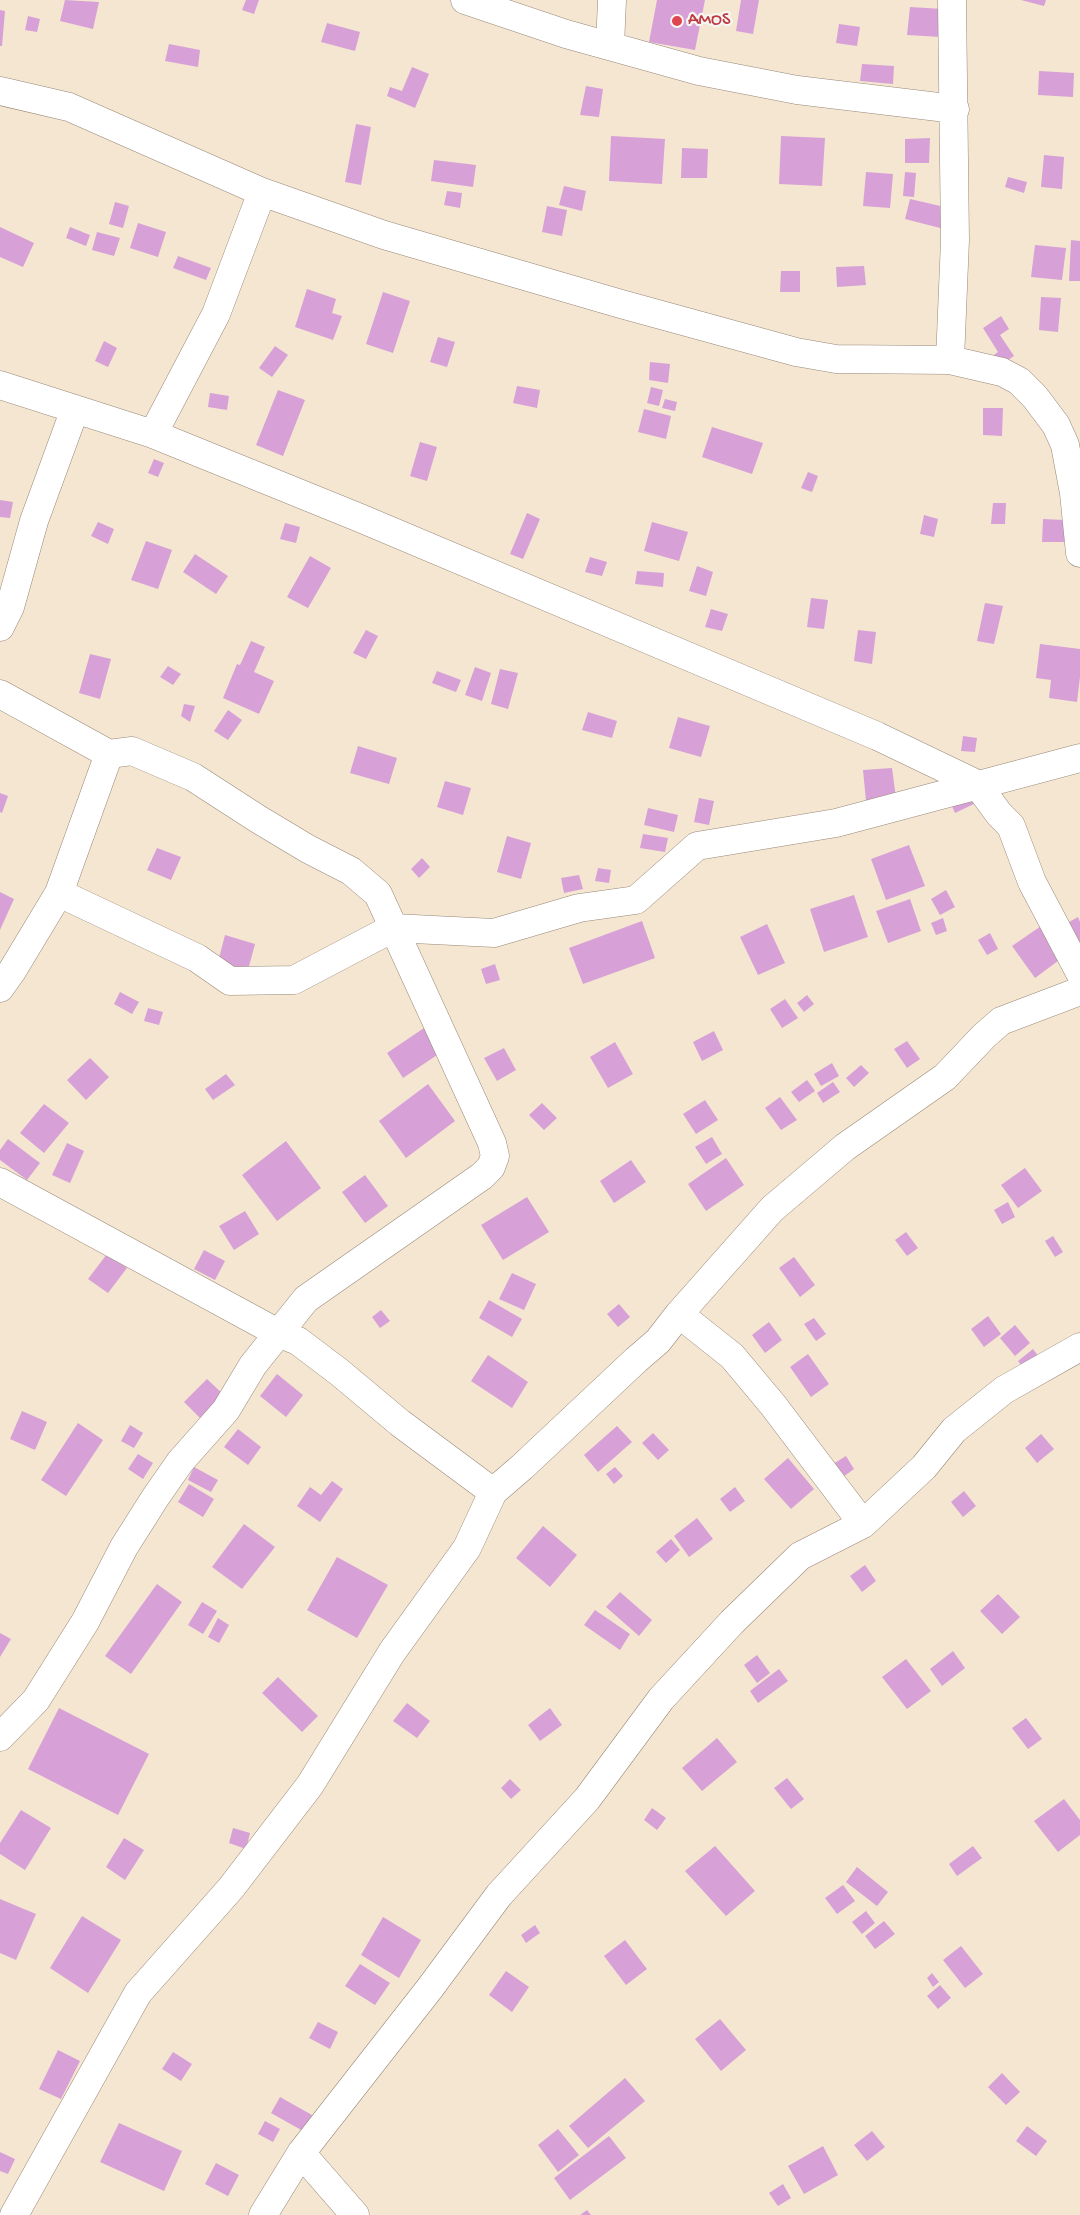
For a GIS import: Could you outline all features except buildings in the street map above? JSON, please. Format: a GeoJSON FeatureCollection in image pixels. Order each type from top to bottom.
{"type":"FeatureCollection","features":[{"type":"Feature","properties":{"kind":"street"},"geometry":{"type":"LineString","coordinates":[[465,0],[610,46],[699,71],[796,90],[955,109]]}},
{"type":"Feature","properties":{"kind":"street"},"geometry":{"type":"LineString","coordinates":[[610,46],[612,0]]}},
{"type":"Feature","properties":{"kind":"street"},"geometry":{"type":"LineString","coordinates":[[950,360],[955,240],[955,109],[952,0]]}},
{"type":"Feature","properties":{"kind":"street"},"geometry":{"type":"LineString","coordinates":[[0,92],[69,107],[262,192],[393,238],[621,304],[796,352],[836,359],[950,360],[1002,372],[1019,382],[1035,397],[1056,425],[1065,445],[1074,492],[1080,552]]}},
{"type":"Feature","properties":{"kind":"street"},"geometry":{"type":"LineString","coordinates":[[153,434],[216,314],[262,192]]}},
{"type":"Feature","properties":{"kind":"street"},"geometry":{"type":"LineString","coordinates":[[0,385],[153,434],[611,623],[877,736],[977,784],[999,814],[1012,826],[1032,882],[1080,973]]}},
{"type":"Feature","properties":{"kind":"street"},"geometry":{"type":"LineString","coordinates":[[0,627],[10,607],[34,521],[75,409]]}},
{"type":"Feature","properties":{"kind":"street"},"geometry":{"type":"LineString","coordinates":[[0,694],[109,754],[132,751],[193,777],[266,824],[351,871],[378,894],[492,1143],[495,1156],[492,1167],[482,1176],[306,1299],[253,1365],[226,1410],[180,1462],[124,1547],[85,1622],[36,1700],[0,1736]]}},
{"type":"Feature","properties":{"kind":"street"},"geometry":{"type":"LineString","coordinates":[[0,988],[12,972],[58,893],[109,754]]}},
{"type":"Feature","properties":{"kind":"street"},"geometry":{"type":"LineString","coordinates":[[58,893],[197,958],[230,981],[294,980],[393,928],[494,933],[579,908],[636,900],[697,846],[836,823],[1080,758]]}},
{"type":"Feature","properties":{"kind":"street"},"geometry":{"type":"LineString","coordinates":[[14,2215],[138,1993],[231,1888],[310,1785],[392,1652],[467,1548],[492,1492],[522,1467],[658,1341],[679,1314],[772,1209],[845,1147],[945,1076],[1001,1021],[1080,991]]}},
{"type":"Feature","properties":{"kind":"street"},"geometry":{"type":"LineString","coordinates":[[0,1182],[278,1333],[298,1341],[339,1372],[400,1423],[492,1492]]}},
{"type":"Feature","properties":{"kind":"street"},"geometry":{"type":"LineString","coordinates":[[679,1314],[697,1326],[732,1356],[774,1405],[864,1524]]}},
{"type":"Feature","properties":{"kind":"street"},"geometry":{"type":"LineString","coordinates":[[263,2215],[301,2153],[430,1988],[499,1895],[587,1799],[661,1699],[732,1622],[800,1556],[864,1524],[924,1467],[954,1430],[1004,1390],[1080,1347]]}},
{"type":"Feature","properties":{"kind":"street"},"geometry":{"type":"LineString","coordinates":[[301,2153],[355,2215]]}},
{"type":"Feature","properties":{"kind":"place","name":"AMOS"},"geometry":{"type":"Point","coordinates":[677,21]}}]}
